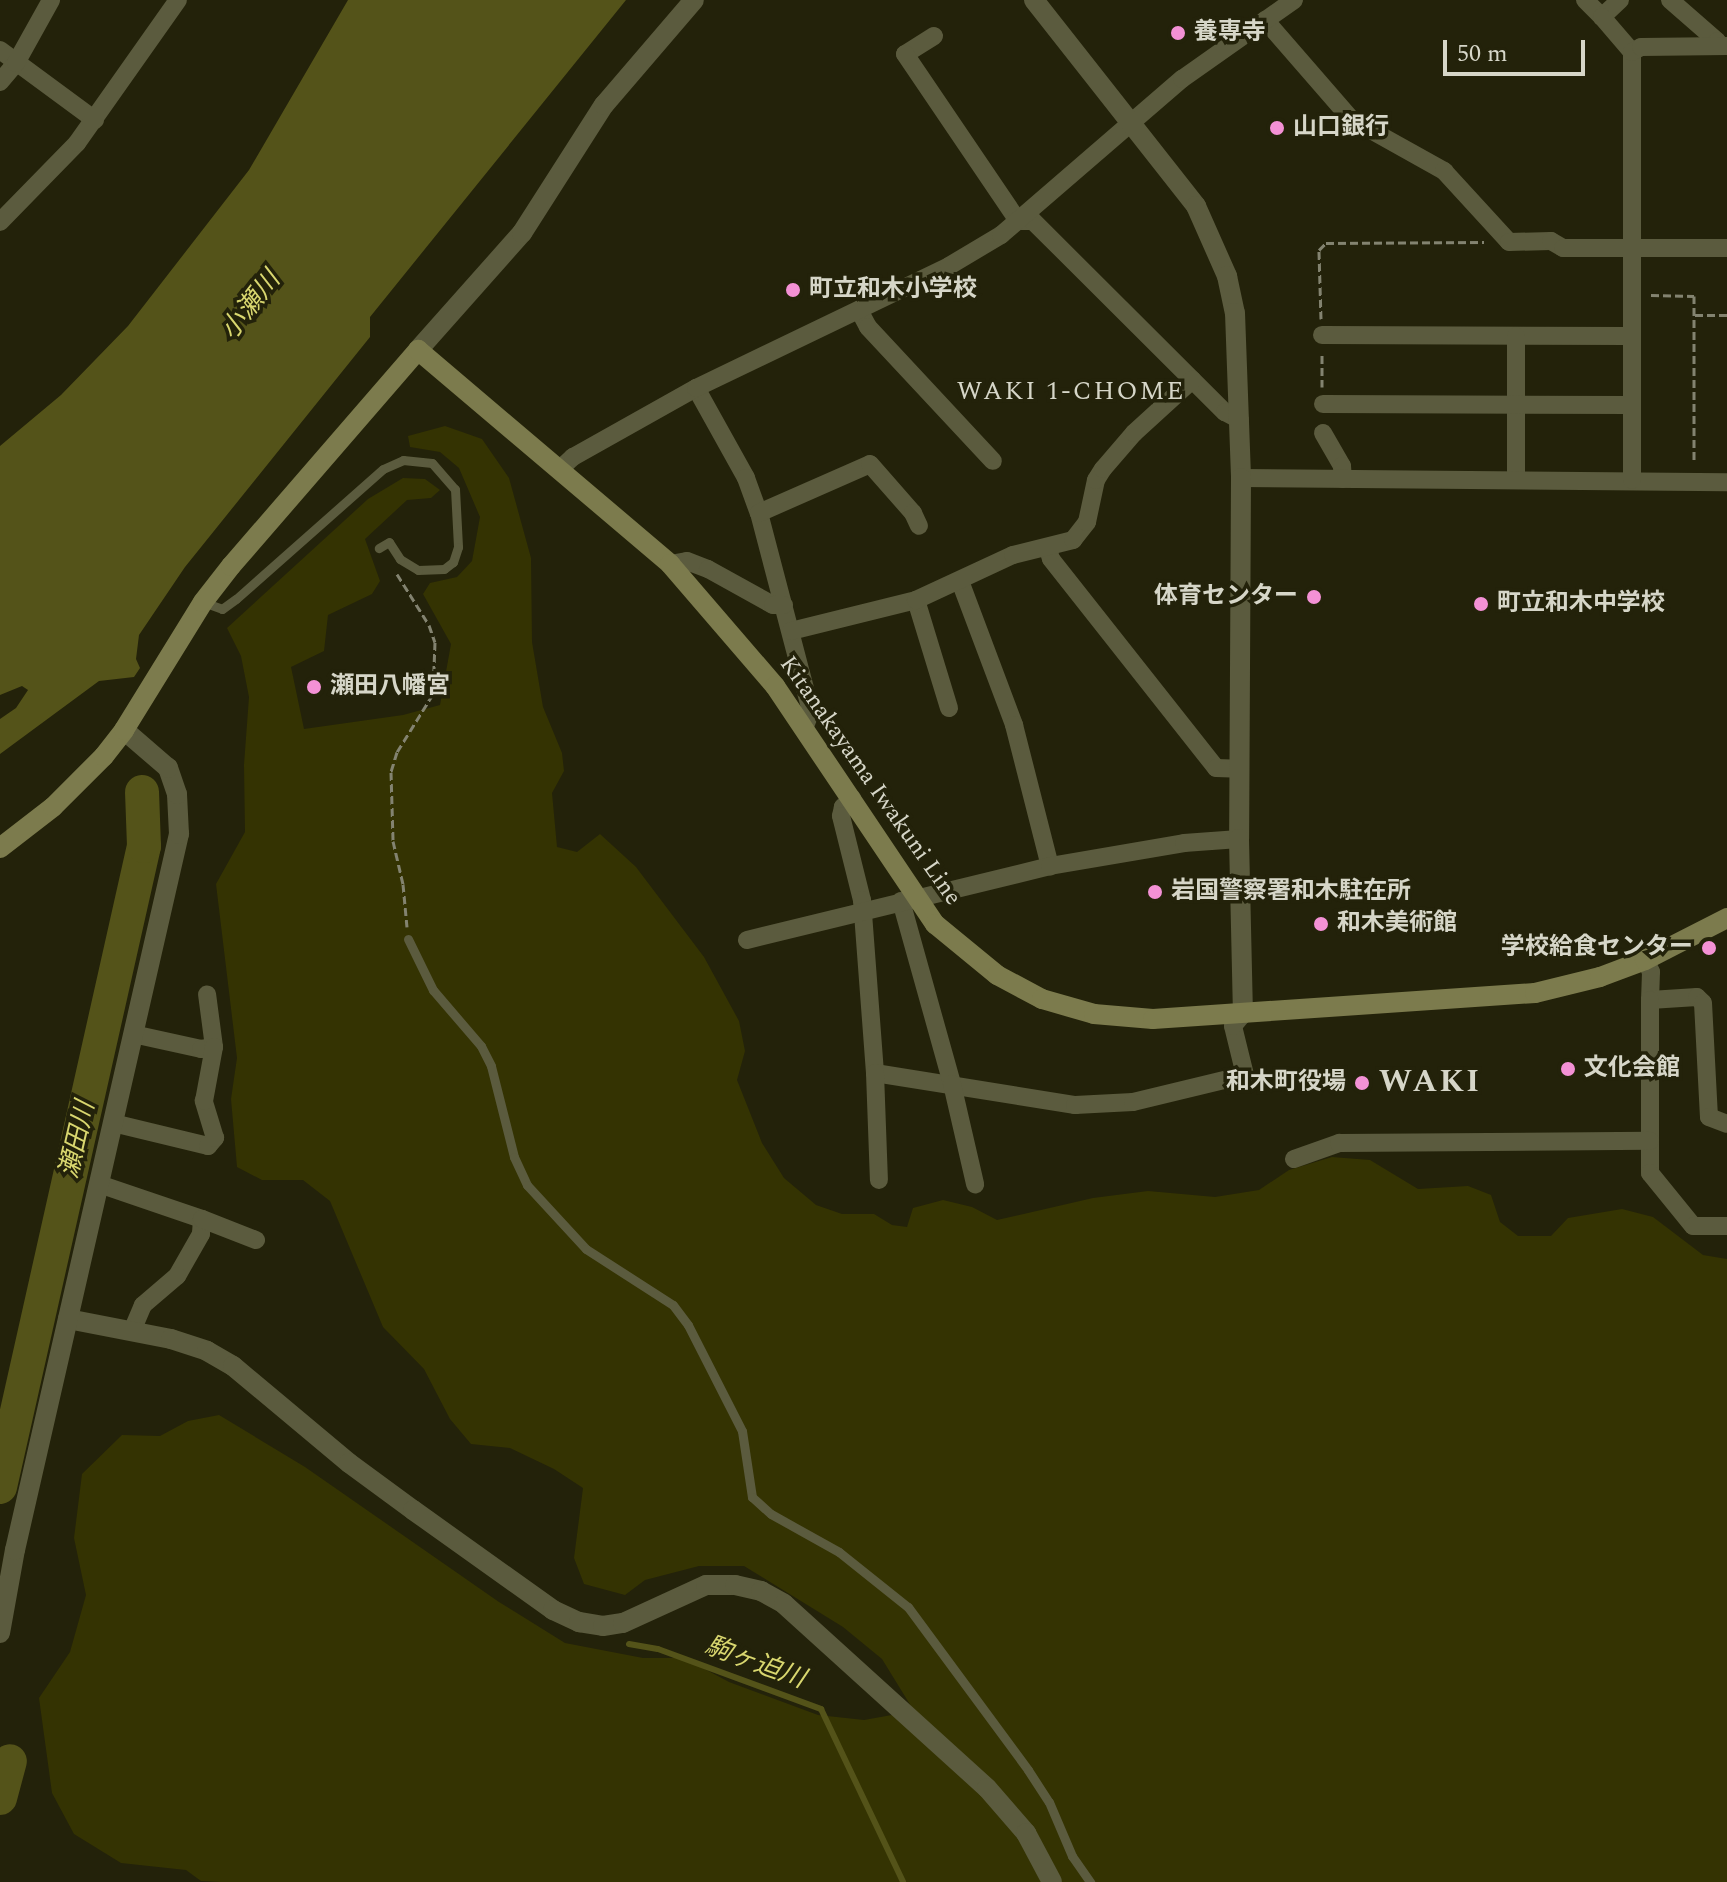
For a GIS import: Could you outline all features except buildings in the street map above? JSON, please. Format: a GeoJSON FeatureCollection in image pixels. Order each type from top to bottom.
{"type":"FeatureCollection","features":[{"type":"Feature","properties":{"kind":"main road","name":"Kitanakayama Iwakuni Line"},"geometry":{"type":"LineString","coordinates":[[418,350],[670,564],[755,662],[805,726],[852,798],[908,899],[997,975],[1042,999],[1094,1014],[1153,1019],[1535,993],[1600,977],[1645,960],[1727,918]]}},
{"type":"Feature","properties":{"kind":"main road"},"geometry":{"type":"LineString","coordinates":[[0,848],[53,807],[124,730],[203,602],[418,350]]}},
{"type":"Feature","properties":{"kind":"street"},"geometry":{"type":"LineString","coordinates":[[0,82],[16,63],[51,0]]}},
{"type":"Feature","properties":{"kind":"street"},"geometry":{"type":"LineString","coordinates":[[0,222],[77,143],[178,0]]}},
{"type":"Feature","properties":{"kind":"street"},"geometry":{"type":"LineString","coordinates":[[418,350],[522,233],[604,105],[694,0]]}},
{"type":"Feature","properties":{"kind":"street"},"geometry":{"type":"LineString","coordinates":[[875,1073],[1075,1105],[1133,1102],[1245,1075],[1233,1026],[1243,1014],[1239,839],[1241,478],[1239,348],[1227,276],[1196,206],[1034,0]]}},
{"type":"Feature","properties":{"kind":"street"},"geometry":{"type":"LineString","coordinates":[[560,469],[573,457],[696,388],[949,266],[1018,221],[1182,79],[1294,0]]}},
{"type":"Feature","properties":{"kind":"street"},"geometry":{"type":"LineString","coordinates":[[1585,0],[1632,52],[1632,480]]}},
{"type":"Feature","properties":{"kind":"street"},"geometry":{"type":"LineString","coordinates":[[1602,17],[1620,0]]}},
{"type":"Feature","properties":{"kind":"street"},"geometry":{"type":"LineString","coordinates":[[1670,0],[1722,46]]}},
{"type":"Feature","properties":{"kind":"street"},"geometry":{"type":"LineString","coordinates":[[1265,20],[1351,119],[1444,171],[1501,237],[1509,242],[1551,241],[1563,248],[1727,248]]}},
{"type":"Feature","properties":{"kind":"street"},"geometry":{"type":"LineString","coordinates":[[934,36],[905,54],[1018,221]]}},
{"type":"Feature","properties":{"kind":"street"},"geometry":{"type":"LineString","coordinates":[[1632,52],[1641,47],[1722,46]]}},
{"type":"Feature","properties":{"kind":"street"},"geometry":{"type":"LineString","coordinates":[[0,50],[95,120]]}},
{"type":"Feature","properties":{"kind":"street"},"geometry":{"type":"LineString","coordinates":[[1018,221],[1033,221],[1225,412],[1240,420]]}},
{"type":"Feature","properties":{"kind":"street"},"geometry":{"type":"LineString","coordinates":[[859,310],[868,327],[993,461]]}},
{"type":"Feature","properties":{"kind":"street"},"geometry":{"type":"LineString","coordinates":[[1322,335],[1631,336]]}},
{"type":"Feature","properties":{"kind":"street"},"geometry":{"type":"LineString","coordinates":[[1516,336],[1516,480]]}},
{"type":"Feature","properties":{"kind":"street"},"geometry":{"type":"LineString","coordinates":[[791,631],[916,600],[1013,555],[1048,549],[1073,540],[1087,522],[1096,480],[1103,469],[1134,433],[1192,380]]}},
{"type":"Feature","properties":{"kind":"street"},"geometry":{"type":"LineString","coordinates":[[696,388],[746,478],[759,513],[811,711],[805,726]]}},
{"type":"Feature","properties":{"kind":"street"},"geometry":{"type":"LineString","coordinates":[[1323,404],[1632,405]]}},
{"type":"Feature","properties":{"kind":"street"},"geometry":{"type":"LineString","coordinates":[[1323,433],[1342,466],[1343,479]]}},
{"type":"Feature","properties":{"kind":"street"},"geometry":{"type":"LineString","coordinates":[[759,513],[870,464],[913,513],[919,526]]}},
{"type":"Feature","properties":{"kind":"street"},"geometry":{"type":"LineString","coordinates":[[1241,478],[1727,482]]}},
{"type":"Feature","properties":{"kind":"street"},"geometry":{"type":"LineString","coordinates":[[1048,549],[1051,559],[1216,768],[1239,769]]}},
{"type":"Feature","properties":{"kind":"street"},"geometry":{"type":"LineString","coordinates":[[670,564],[687,561],[708,569],[773,605],[784,605]]}},
{"type":"Feature","properties":{"kind":"street"},"geometry":{"type":"LineString","coordinates":[[960,581],[1014,725],[1050,866]]}},
{"type":"Feature","properties":{"kind":"street"},"geometry":{"type":"LineString","coordinates":[[916,600],[949,708]]}},
{"type":"Feature","properties":{"kind":"street"},"geometry":{"type":"LineString","coordinates":[[0,1633],[179,834],[177,794],[168,768],[124,730]]}},
{"type":"Feature","properties":{"kind":"street"},"geometry":{"type":"LineString","coordinates":[[852,798],[843,807],[841,816],[863,910],[879,1180]]}},
{"type":"Feature","properties":{"kind":"street"},"geometry":{"type":"LineString","coordinates":[[747,940],[1050,866],[1184,843],[1239,839]]}},
{"type":"Feature","properties":{"kind":"street"},"geometry":{"type":"LineString","coordinates":[[908,899],[975,1184]]}},
{"type":"Feature","properties":{"kind":"street"},"geometry":{"type":"LineString","coordinates":[[1645,960],[1651,972],[1650,1173],[1693,1226],[1727,1226]]}},
{"type":"Feature","properties":{"kind":"street"},"geometry":{"type":"LineString","coordinates":[[113,1123],[208,1146],[215,1138],[204,1101],[214,1047],[207,994]]}},
{"type":"Feature","properties":{"kind":"street"},"geometry":{"type":"LineString","coordinates":[[1650,1000],[1697,997],[1703,1003],[1709,1117],[1727,1124]]}},
{"type":"Feature","properties":{"kind":"street"},"geometry":{"type":"LineString","coordinates":[[133,1034],[201,1049],[214,1047]]}},
{"type":"Feature","properties":{"kind":"street"},"geometry":{"type":"LineString","coordinates":[[1294,1159],[1339,1143],[1650,1141]]}},
{"type":"Feature","properties":{"kind":"street"},"geometry":{"type":"LineString","coordinates":[[99,1184],[256,1240]]}},
{"type":"Feature","properties":{"kind":"street"},"geometry":{"type":"LineString","coordinates":[[132,1331],[143,1305],[177,1276],[201,1234],[202,1219]]}},
{"type":"Feature","properties":{"kind":"street"},"geometry":{"type":"LineString","coordinates":[[68,1319],[132,1331],[207,1351],[233,1366],[349,1463],[553,1610],[579,1622],[603,1626],[623,1623],[706,1585],[748,1588],[784,1604],[987,1788],[1026,1833],[1052,1882]]}},
{"type":"Feature","properties":{"kind":"lane"},"geometry":{"type":"LineString","coordinates":[[203,602],[222,609],[236,599],[383,469],[403,460],[432,463],[455,489],[458,547],[453,562],[444,569],[418,570],[400,559],[389,542],[379,548]]}},
{"type":"Feature","properties":{"kind":"lane"},"geometry":{"type":"LineString","coordinates":[[408,939],[413,954],[438,997],[486,1056],[514,1157],[527,1185],[586,1249],[673,1305],[688,1325],[742,1431],[752,1497],[771,1514],[839,1552],[908,1607],[1028,1770],[1049,1802],[1072,1856],[1090,1882]]}},
{"type":"Feature","properties":{"kind":"path"},"geometry":{"type":"LineString","coordinates":[[1323,404],[1319,250],[1326,243],[1497,242],[1501,237]]}},
{"type":"Feature","properties":{"kind":"path"},"geometry":{"type":"LineString","coordinates":[[1631,294],[1694,296],[1694,481]]}},
{"type":"Feature","properties":{"kind":"path"},"geometry":{"type":"LineString","coordinates":[[1695,315],[1727,315]]}},
{"type":"Feature","properties":{"kind":"path"},"geometry":{"type":"LineString","coordinates":[[379,548],[429,625],[435,642],[433,694],[397,752],[391,772],[393,841],[403,884],[408,939]]}},
{"type":"Feature","properties":{"kind":"shaded area"},"geometry":{"type":"Polygon","coordinates":[[[445,426],[482,439],[509,478],[531,558],[532,642],[543,707],[562,753],[564,771],[552,793],[557,847],[577,852],[600,834],[636,867],[704,957],[739,1021],[745,1051],[737,1080],[762,1143],[784,1178],[816,1205],[842,1214],[874,1214],[892,1225],[907,1227],[913,1208],[943,1200],[972,1207],[997,1220],[1093,1198],[1148,1191],[1215,1197],[1259,1190],[1289,1170],[1332,1157],[1370,1160],[1418,1189],[1468,1186],[1491,1195],[1500,1222],[1518,1236],[1551,1236],[1568,1218],[1622,1209],[1653,1217],[1703,1255],[1727,1259],[1727,1882],[221,1882],[201,1881],[186,1870],[121,1863],[74,1834],[52,1793],[39,1698],[70,1652],[86,1595],[74,1538],[82,1474],[122,1435],[160,1436],[188,1421],[219,1415],[305,1467],[499,1602],[565,1643],[643,1658],[684,1658],[729,1682],[818,1715],[864,1720],[914,1711],[882,1659],[843,1627],[744,1566],[699,1566],[645,1580],[625,1595],[584,1584],[574,1558],[583,1488],[554,1469],[510,1448],[471,1444],[450,1419],[424,1369],[383,1327],[330,1201],[303,1180],[262,1180],[237,1167],[231,1099],[237,1058],[216,884],[245,832],[244,765],[249,697],[241,656],[227,628],[368,499],[403,478],[425,479],[440,490],[431,498],[407,500],[365,539],[380,581],[372,594],[328,615],[324,651],[291,667],[304,729],[403,715],[440,705],[451,644],[423,594],[430,583],[457,577],[472,561],[480,517],[459,468],[440,452],[410,447],[408,436],[445,426]]]}},
{"type":"Feature","properties":{"kind":"water","name":"小瀬川"},"geometry":{"type":"Polygon","coordinates":[[[348,0],[626,0],[370,317],[370,337],[185,567],[139,635],[136,659],[140,668],[134,677],[99,681],[0,754],[0,719],[16,708],[28,690],[22,686],[0,695],[0,446],[61,395],[128,326],[249,170],[348,0]]]}},
{"type":"Feature","properties":{"kind":"waterway","name":"瀬田川"},"geometry":{"type":"LineString","coordinates":[[0,1487],[144,846],[142,792]]}},
{"type":"Feature","properties":{"kind":"waterway","name":"駒ヶ迫川"},"geometry":{"type":"LineString","coordinates":[[629,1644],[658,1649],[821,1709],[903,1882]]}},
{"type":"Feature","properties":{"kind":"waterway","name":"瀬田川"},"geometry":{"type":"LineString","coordinates":[[0,1798],[10,1761]]}},
{"type":"Feature","properties":{"kind":"place","name":"養専寺"},"geometry":{"type":"Point","coordinates":[1178,33]}},
{"type":"Feature","properties":{"kind":"place","name":"山口銀行"},"geometry":{"type":"Point","coordinates":[1277,128]}},
{"type":"Feature","properties":{"kind":"place","name":"町立和木小学校"},"geometry":{"type":"Point","coordinates":[793,290]}},
{"type":"Feature","properties":{"kind":"place","name":"体育センター"},"geometry":{"type":"Point","coordinates":[1314,597]}},
{"type":"Feature","properties":{"kind":"place","name":"町立和木中学校"},"geometry":{"type":"Point","coordinates":[1481,604]}},
{"type":"Feature","properties":{"kind":"place","name":"瀬田八幡宮"},"geometry":{"type":"Point","coordinates":[314,687]}},
{"type":"Feature","properties":{"kind":"place","name":"岩国警察署和木駐在所"},"geometry":{"type":"Point","coordinates":[1155,892]}},
{"type":"Feature","properties":{"kind":"place","name":"和木美術館"},"geometry":{"type":"Point","coordinates":[1321,924]}},
{"type":"Feature","properties":{"kind":"place","name":"学校給食センター"},"geometry":{"type":"Point","coordinates":[1709,948]}},
{"type":"Feature","properties":{"kind":"place","name":"文化会館"},"geometry":{"type":"Point","coordinates":[1568,1069]}},
{"type":"Feature","properties":{"kind":"place","name":"和木町役場"},"geometry":{"type":"Point","coordinates":[1362,1083]}},
{"type":"Feature","properties":{"kind":"district","name":"WAKI 1-CHOME"},"geometry":{"type":"Point","coordinates":[1071,392]}},
{"type":"Feature","properties":{"kind":"district","name":"WAKI"},"geometry":{"type":"Point","coordinates":[1430,1082]}}]}
